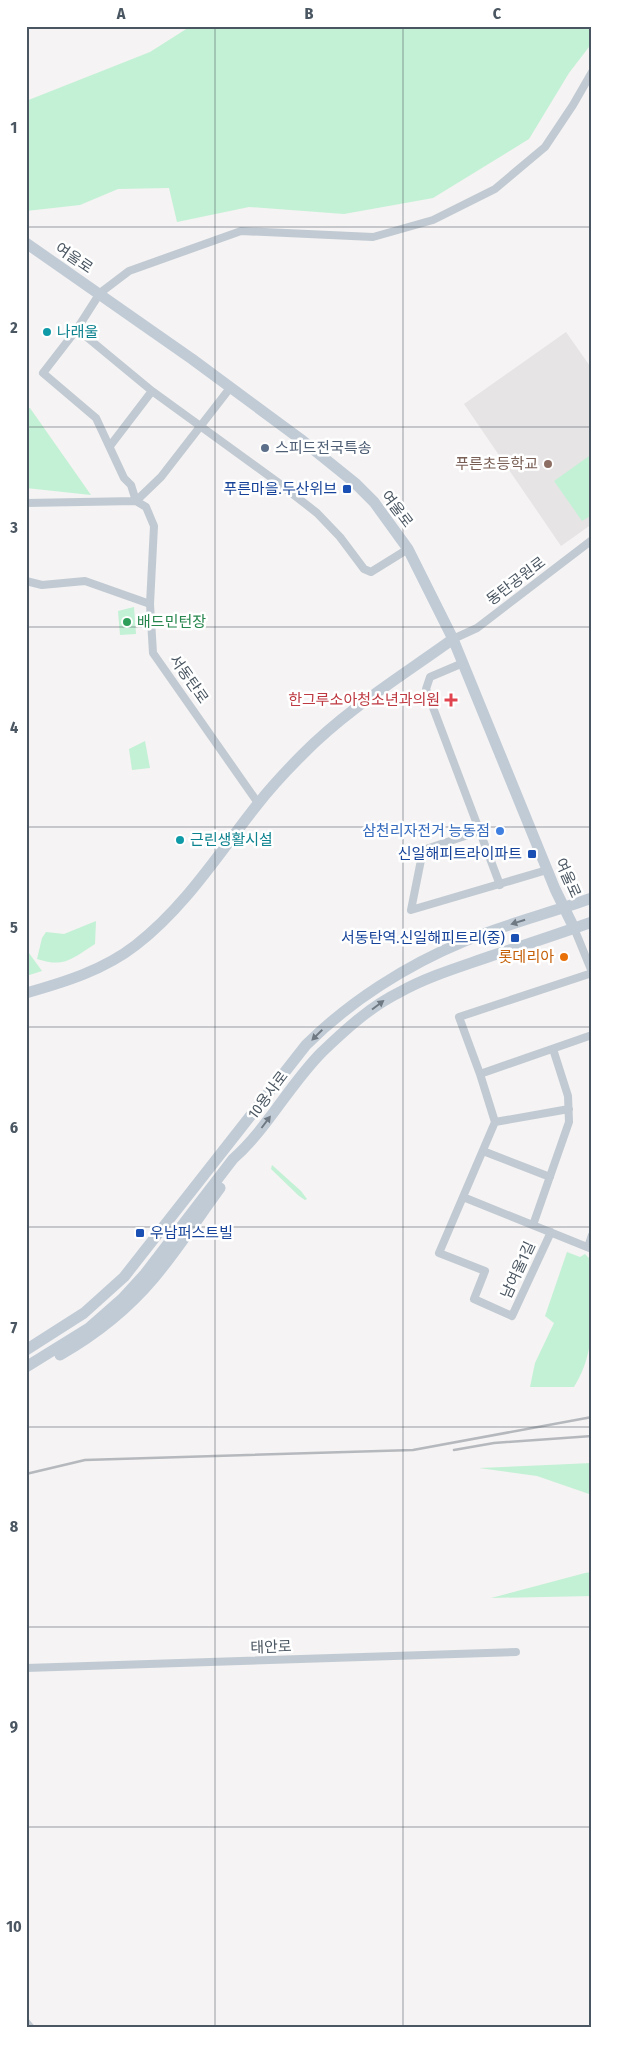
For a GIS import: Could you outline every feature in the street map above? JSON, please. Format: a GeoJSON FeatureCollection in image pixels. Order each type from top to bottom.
{"type":"FeatureCollection","features":[{"type":"Feature","properties":{"kind":"street"},"geometry":{"type":"LineString","coordinates":[[408,549],[371,572],[364,568],[345,543],[317,514],[201,425],[152,391],[77,329],[100,294],[129,271],[241,231],[373,237],[433,220],[496,189],[545,147],[592,72]]}},
{"type":"Feature","properties":{"kind":"street","name":"여울로"},"geometry":{"type":"LineString","coordinates":[[26,243],[100,294],[303,441],[356,483],[374,502],[408,549],[453,639],[547,870],[574,928]]}},
{"type":"Feature","properties":{"kind":"street","name":"서동탄로"},"geometry":{"type":"LineString","coordinates":[[77,329],[43,373],[96,418],[124,478],[131,485],[136,500],[146,507],[154,526],[150,604],[153,653],[258,803]]}},
{"type":"Feature","properties":{"kind":"street"},"geometry":{"type":"LineString","coordinates":[[26,503],[136,500],[161,477],[230,388]]}},
{"type":"Feature","properties":{"kind":"street"},"geometry":{"type":"LineString","coordinates":[[110,446],[152,391]]}},
{"type":"Feature","properties":{"kind":"street","name":"동탄공원로"},"geometry":{"type":"LineString","coordinates":[[453,639],[477,628],[592,540]]}},
{"type":"Feature","properties":{"kind":"street"},"geometry":{"type":"LineString","coordinates":[[26,581],[42,585],[85,581],[150,604]]}},
{"type":"Feature","properties":{"kind":"street"},"geometry":{"type":"LineString","coordinates":[[26,993],[75,978],[135,946],[159,926],[185,899],[258,803],[303,754],[330,729],[453,639]]}},
{"type":"Feature","properties":{"kind":"street"},"geometry":{"type":"LineString","coordinates":[[463,663],[430,677],[426,689],[500,885]]}},
{"type":"Feature","properties":{"kind":"street"},"geometry":{"type":"LineString","coordinates":[[480,831],[423,850],[411,910],[547,870]]}},
{"type":"Feature","properties":{"kind":"street","name":"10용사로"},"geometry":{"type":"LineString","coordinates":[[26,1350],[84,1313],[117,1283],[221,1151],[235,1137],[306,1045],[351,1005],[405,972],[464,941],[592,898]]}},
{"type":"Feature","properties":{"kind":"street","name":"10용사로"},"geometry":{"type":"LineString","coordinates":[[26,1367],[89,1328],[122,1299],[144,1275],[233,1159],[247,1147],[311,1064],[349,1028],[385,1000],[400,991],[448,971],[592,922]]}},
{"type":"Feature","properties":{"kind":"street"},"geometry":{"type":"LineString","coordinates":[[569,1109],[495,1122],[459,1017],[592,972],[574,928]]}},
{"type":"Feature","properties":{"kind":"street"},"geometry":{"type":"LineString","coordinates":[[480,1074],[592,1035]]}},
{"type":"Feature","properties":{"kind":"street","name":"남여울1길"},"geometry":{"type":"LineString","coordinates":[[533,1225],[569,1122],[568,1096],[552,1049]]}},
{"type":"Feature","properties":{"kind":"street","name":"남여울1길"},"geometry":{"type":"LineString","coordinates":[[495,1122],[439,1253],[485,1271],[474,1299],[512,1316],[551,1232]]}},
{"type":"Feature","properties":{"kind":"street","name":"10용사로"},"geometry":{"type":"LineString","coordinates":[[26,1360],[86,1323],[120,1294],[227,1155],[235,1137]]}},
{"type":"Feature","properties":{"kind":"street"},"geometry":{"type":"LineString","coordinates":[[26,1376],[80,1343],[130,1303],[154,1278],[238,1164],[247,1147]]}},
{"type":"Feature","properties":{"kind":"street"},"geometry":{"type":"LineString","coordinates":[[483,1151],[550,1177]]}},
{"type":"Feature","properties":{"kind":"street","name":"남여울1길"},"geometry":{"type":"LineString","coordinates":[[463,1197],[590,1248]]}},
{"type":"Feature","properties":{"kind":"street"},"geometry":{"type":"LineString","coordinates":[[590,1248],[592,1235]]}},
{"type":"Feature","properties":{"kind":"street","name":"태안로"},"geometry":{"type":"LineString","coordinates":[[26,1668],[516,1652]]}},
{"type":"Feature","properties":{"kind":"street"},"geometry":{"type":"LineString","coordinates":[[26,2022],[30,2028]]}},
{"type":"Feature","properties":{"kind":"shaded area","name":"푸른초등학교"},"geometry":{"type":"Polygon","coordinates":[[[566,332],[592,369],[592,524],[561,546],[464,404],[566,332]]]}},
{"type":"Feature","properties":{"kind":"green space"},"geometry":{"type":"Polygon","coordinates":[[[191,26],[592,26],[592,43],[569,73],[529,139],[433,198],[344,214],[249,207],[177,222],[169,188],[118,189],[80,205],[26,211],[26,101],[150,52],[191,26]]]}},
{"type":"Feature","properties":{"kind":"green space"},"geometry":{"type":"Polygon","coordinates":[[[30,408],[91,495],[26,488],[26,409],[30,408]]]}},
{"type":"Feature","properties":{"kind":"green space"},"geometry":{"type":"Polygon","coordinates":[[[592,454],[592,515],[582,521],[554,481],[592,454]]]}},
{"type":"Feature","properties":{"kind":"green space","name":"배드민턴장"},"geometry":{"type":"Polygon","coordinates":[[[134,607],[136,634],[120,635],[118,611],[134,607]]]}},
{"type":"Feature","properties":{"kind":"green space"},"geometry":{"type":"Polygon","coordinates":[[[145,741],[150,768],[132,770],[129,749],[145,741]]]}},
{"type":"Feature","properties":{"kind":"green space"},"geometry":{"type":"Polygon","coordinates":[[[96,921],[95,944],[80,954],[68,960],[54,963],[37,959],[42,938],[46,932],[64,934],[96,921]]]}},
{"type":"Feature","properties":{"kind":"green space"},"geometry":{"type":"Polygon","coordinates":[[[26,949],[42,971],[26,976],[26,949]]]}},
{"type":"Feature","properties":{"kind":"green space"},"geometry":{"type":"Polygon","coordinates":[[[272,1165],[301,1191],[307,1199],[305,1200],[299,1196],[271,1169],[272,1165]]]}},
{"type":"Feature","properties":{"kind":"green space"},"geometry":{"type":"Polygon","coordinates":[[[567,1252],[580,1257],[585,1254],[592,1261],[593,1310],[587,1358],[582,1373],[574,1387],[530,1387],[535,1363],[554,1323],[545,1316],[567,1252]]]}},
{"type":"Feature","properties":{"kind":"green space"},"geometry":{"type":"Polygon","coordinates":[[[592,1463],[592,1495],[537,1476],[479,1468],[592,1463]]]}},
{"type":"Feature","properties":{"kind":"green space"},"geometry":{"type":"Polygon","coordinates":[[[592,1572],[592,1596],[491,1598],[585,1573],[592,1572]]]}},
{"type":"Feature","properties":{"kind":"railway"},"geometry":{"type":"LineString","coordinates":[[26,1474],[85,1460],[413,1450],[592,1417]]}},
{"type":"Feature","properties":{"kind":"railway"},"geometry":{"type":"LineString","coordinates":[[454,1450],[494,1443],[592,1436]]}},
{"type":"Feature","properties":{"kind":"place","name":"나래울"},"geometry":{"type":"Point","coordinates":[47,332]}},
{"type":"Feature","properties":{"kind":"place","name":"스피드전국특송"},"geometry":{"type":"Point","coordinates":[265,448]}},
{"type":"Feature","properties":{"kind":"place","name":"푸른초등학교"},"geometry":{"type":"Point","coordinates":[548,464]}},
{"type":"Feature","properties":{"kind":"place","name":"푸른마을.두산위브"},"geometry":{"type":"Point","coordinates":[347,489]}},
{"type":"Feature","properties":{"kind":"place","name":"배드민턴장"},"geometry":{"type":"Point","coordinates":[127,622]}},
{"type":"Feature","properties":{"kind":"place","name":"한그루소아청소년과의원"},"geometry":{"type":"Point","coordinates":[451,700]}},
{"type":"Feature","properties":{"kind":"place","name":"삼천리자전거 능동점"},"geometry":{"type":"Point","coordinates":[500,831]}},
{"type":"Feature","properties":{"kind":"place","name":"근린생활시설"},"geometry":{"type":"Point","coordinates":[180,840]}},
{"type":"Feature","properties":{"kind":"place","name":"신일해피트라이파트"},"geometry":{"type":"Point","coordinates":[532,854]}},
{"type":"Feature","properties":{"kind":"place","name":"서동탄역.신일해피트리(중)"},"geometry":{"type":"Point","coordinates":[515,938]}},
{"type":"Feature","properties":{"kind":"place","name":"롯데리아"},"geometry":{"type":"Point","coordinates":[564,957]}},
{"type":"Feature","properties":{"kind":"place","name":"우남퍼스트빌"},"geometry":{"type":"Point","coordinates":[140,1233]}}]}
